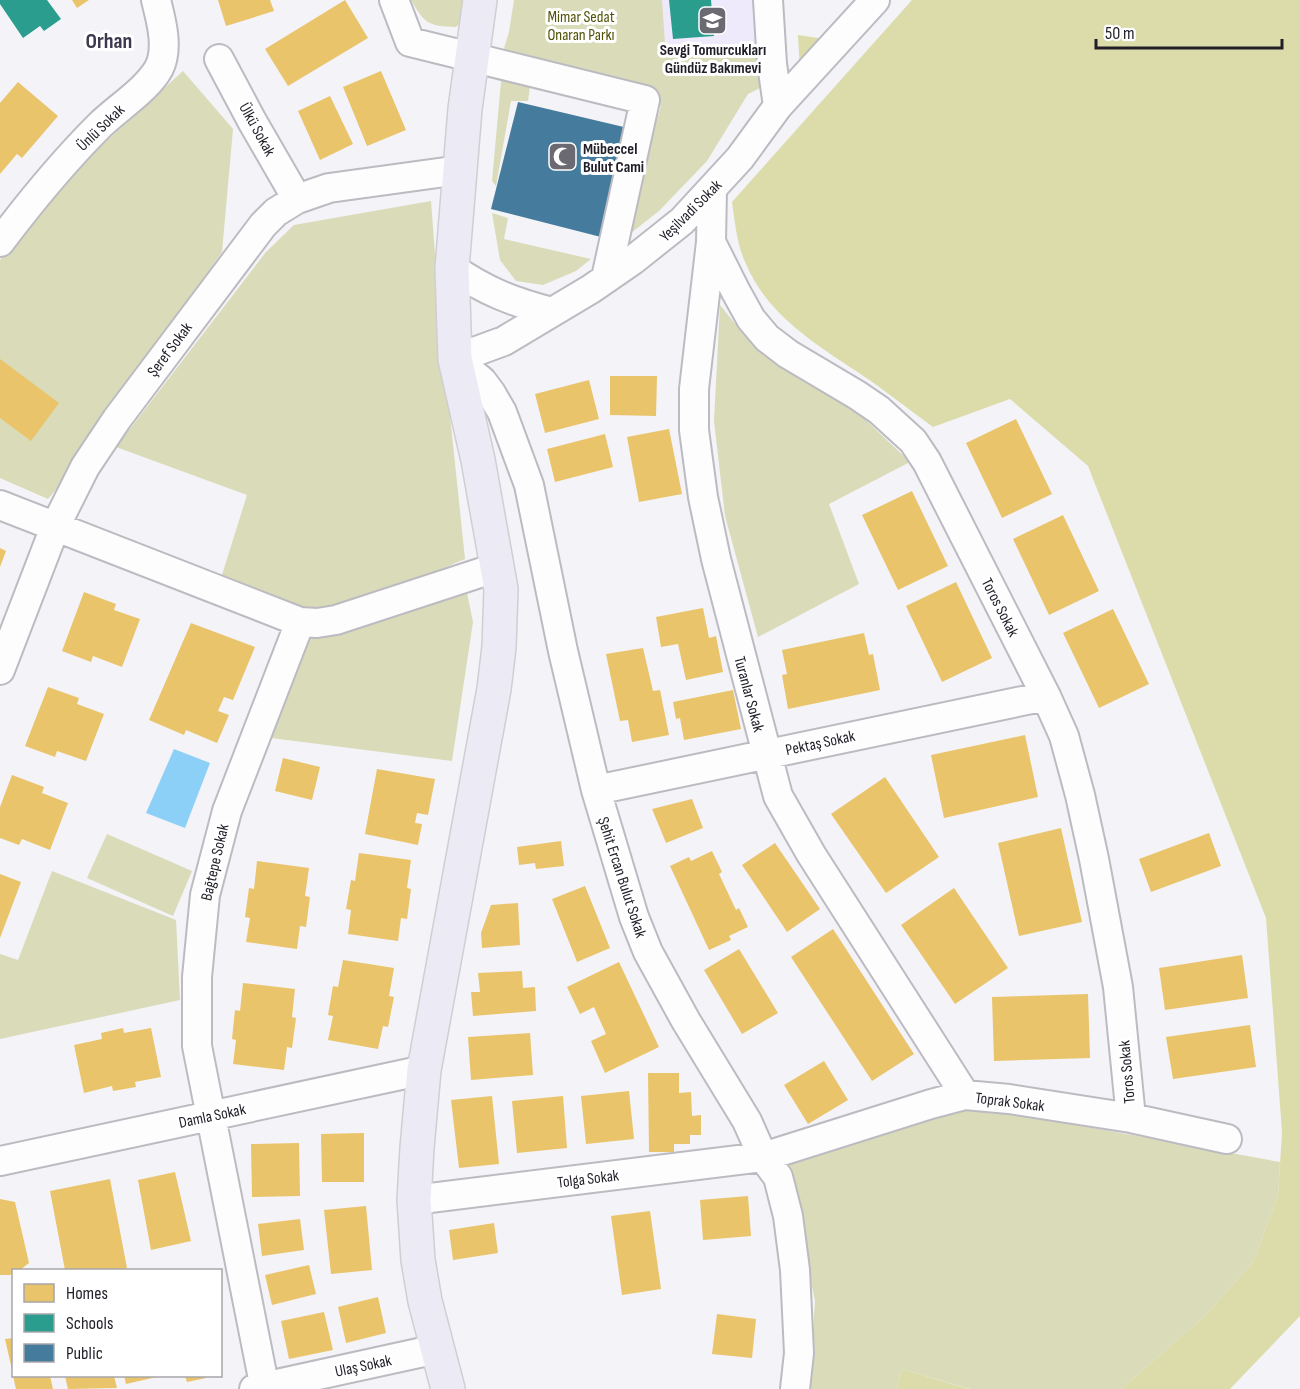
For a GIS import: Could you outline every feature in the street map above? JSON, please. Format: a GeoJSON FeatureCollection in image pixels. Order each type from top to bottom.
{"type":"FeatureCollection","features":[{"type":"Feature","properties":{"kind":"main road"},"geometry":{"type":"LineString","coordinates":[[448,1389],[425,1301],[418,1260],[414,1200],[424,1070],[494,689],[500,615],[498,567],[456,359],[452,268],[465,108],[480,0]]}},
{"type":"Feature","properties":{"kind":"street","name":"Ünlü Sokak"},"geometry":{"type":"LineString","coordinates":[[0,242],[64,163],[100,125],[151,79],[160,67],[163,53],[163,27],[156,0]]}},
{"type":"Feature","properties":{"kind":"street"},"geometry":{"type":"LineString","coordinates":[[394,0],[410,42],[645,100],[606,278]]}},
{"type":"Feature","properties":{"kind":"street"},"geometry":{"type":"LineString","coordinates":[[768,0],[772,64],[778,106]]}},
{"type":"Feature","properties":{"kind":"street","name":"Yeşilvadi Sokak"},"geometry":{"type":"LineString","coordinates":[[456,359],[504,341],[552,312],[606,278],[682,221],[740,158],[778,106],[875,0]]}},
{"type":"Feature","properties":{"kind":"street","name":"Ülkü Sokak"},"geometry":{"type":"LineString","coordinates":[[219,59],[297,199]]}},
{"type":"Feature","properties":{"kind":"street","name":"Şeref Sokak"},"geometry":{"type":"LineString","coordinates":[[0,670],[55,527],[85,467],[117,419],[246,245],[276,212],[297,199],[329,188],[460,170]]}},
{"type":"Feature","properties":{"kind":"street","name":"Toros Sokak"},"geometry":{"type":"LineString","coordinates":[[712,189],[711,242],[751,319],[767,338],[788,354],[872,405],[913,441],[927,462],[1046,696],[1064,736],[1094,859],[1118,987],[1131,1118]]}},
{"type":"Feature","properties":{"kind":"street","name":"Turanlar Sokak"},"geometry":{"type":"LineString","coordinates":[[711,242],[694,389],[694,430],[703,497],[716,559],[778,796],[792,823],[965,1095]]}},
{"type":"Feature","properties":{"kind":"street"},"geometry":{"type":"LineString","coordinates":[[452,268],[478,286],[497,295],[552,312]]}},
{"type":"Feature","properties":{"kind":"street","name":"Şehit Ercan Bulut Sokak"},"geometry":{"type":"LineString","coordinates":[[456,359],[482,381],[491,393],[502,412],[529,485],[562,651],[596,790],[625,889],[648,952],[686,1021],[747,1121],[763,1156],[778,1176],[788,1216],[795,1270],[799,1353],[795,1389]]}},
{"type":"Feature","properties":{"kind":"street"},"geometry":{"type":"LineString","coordinates":[[0,505],[300,622],[317,623],[336,620],[498,567]]}},
{"type":"Feature","properties":{"kind":"street","name":"Bağtepe Sokak"},"geometry":{"type":"LineString","coordinates":[[261,1388],[197,1046],[199,952],[205,895],[234,790],[300,622]]}},
{"type":"Feature","properties":{"kind":"street","name":"Pektaş Sokak"},"geometry":{"type":"LineString","coordinates":[[596,790],[1046,696]]}},
{"type":"Feature","properties":{"kind":"street","name":"Damla Sokak"},"geometry":{"type":"LineString","coordinates":[[0,1161],[424,1070]]}},
{"type":"Feature","properties":{"kind":"street","name":"Toprak Sokak"},"geometry":{"type":"LineString","coordinates":[[763,1156],[965,1095],[1131,1118],[1227,1139]]}},
{"type":"Feature","properties":{"kind":"street","name":"Tolga Sokak"},"geometry":{"type":"LineString","coordinates":[[414,1200],[763,1156]]}},
{"type":"Feature","properties":{"kind":"street","name":"Ulaş Sokak"},"geometry":{"type":"LineString","coordinates":[[261,1388],[437,1349]]}},
{"type":"Feature","properties":{"kind":"shaded area","name":"Sevgi Tomurcukları Gündüz Bakımevi"},"geometry":{"type":"Polygon","coordinates":[[[662,0],[759,0],[766,51],[732,58],[665,43],[662,0]]]}},
{"type":"Feature","properties":{"kind":"green space"},"geometry":{"type":"Polygon","coordinates":[[[411,0],[466,0],[464,20],[456,27],[433,24],[424,19],[411,0]]]}},
{"type":"Feature","properties":{"kind":"green space","name":"Mimar Sedat Onaran Parkı"},"geometry":{"type":"Polygon","coordinates":[[[514,0],[662,0],[665,43],[732,58],[766,51],[762,87],[748,94],[707,161],[659,211],[622,240],[661,106],[501,58],[509,32],[514,0]]]}},
{"type":"Feature","properties":{"kind":"green space"},"geometry":{"type":"Polygon","coordinates":[[[912,0],[1300,0],[1300,1316],[1230,1389],[1121,1389],[1205,1316],[1253,1262],[1278,1196],[1282,1132],[1266,918],[1088,466],[1010,399],[933,427],[783,317],[756,284],[738,242],[732,202],[912,0]]]}},
{"type":"Feature","properties":{"kind":"green space"},"geometry":{"type":"Polygon","coordinates":[[[798,35],[838,41],[800,71],[798,35]]]}},
{"type":"Feature","properties":{"kind":"green space"},"geometry":{"type":"Polygon","coordinates":[[[183,71],[233,129],[222,252],[91,436],[72,471],[48,499],[0,478],[0,260],[13,241],[101,146],[183,71]]]}},
{"type":"Feature","properties":{"kind":"green space"},"geometry":{"type":"Polygon","coordinates":[[[502,71],[531,80],[528,101],[511,101],[496,186],[492,181],[502,71]]]}},
{"type":"Feature","properties":{"kind":"green space"},"geometry":{"type":"Polygon","coordinates":[[[431,201],[440,320],[465,559],[381,594],[335,606],[314,608],[294,606],[221,578],[247,495],[116,447],[266,252],[294,225],[431,201]]]}},
{"type":"Feature","properties":{"kind":"green space"},"geometry":{"type":"Polygon","coordinates":[[[492,213],[508,218],[504,239],[591,259],[576,271],[543,285],[516,281],[500,260],[492,213]]]}},
{"type":"Feature","properties":{"kind":"green space"},"geometry":{"type":"Polygon","coordinates":[[[720,305],[753,346],[806,382],[851,406],[910,462],[829,504],[859,584],[758,637],[725,516],[714,421],[720,305]]]}},
{"type":"Feature","properties":{"kind":"green space"},"geometry":{"type":"Polygon","coordinates":[[[466,588],[473,622],[452,761],[271,738],[308,635],[466,588]]]}},
{"type":"Feature","properties":{"kind":"green space"},"geometry":{"type":"Polygon","coordinates":[[[107,834],[192,871],[173,916],[87,878],[107,834]]]}},
{"type":"Feature","properties":{"kind":"green space"},"geometry":{"type":"Polygon","coordinates":[[[52,871],[176,920],[180,1000],[0,1039],[0,954],[18,960],[52,871]]]}},
{"type":"Feature","properties":{"kind":"green space"},"geometry":{"type":"Polygon","coordinates":[[[996,1107],[1088,1127],[1280,1162],[1278,1196],[1253,1262],[1205,1316],[1121,1389],[970,1389],[902,1369],[896,1389],[809,1389],[815,1301],[787,1165],[874,1130],[943,1108],[996,1107]]]}},
{"type":"Feature","properties":{"kind":"green space"},"geometry":{"type":"Polygon","coordinates":[[[902,1369],[969,1389],[896,1389],[902,1369]]]}},
{"type":"Feature","properties":{"kind":"water"},"geometry":{"type":"Polygon","coordinates":[[[174,749],[210,763],[185,828],[146,813],[174,749]]]}},
{"type":"Feature","properties":{"kind":"building: Homes"},"geometry":{"type":"Polygon","coordinates":[[[72,0],[89,0],[77,8],[72,0]]]}},
{"type":"Feature","properties":{"kind":"building: Homes"},"geometry":{"type":"Polygon","coordinates":[[[218,0],[270,0],[274,11],[226,26],[218,0]]]}},
{"type":"Feature","properties":{"kind":"building: Homes"},"geometry":{"type":"Polygon","coordinates":[[[345,0],[368,38],[288,86],[265,49],[345,0]]]}},
{"type":"Feature","properties":{"kind":"building: Homes"},"geometry":{"type":"Polygon","coordinates":[[[381,71],[406,130],[367,146],[343,87],[381,71]]]}},
{"type":"Feature","properties":{"kind":"building: Homes"},"geometry":{"type":"Polygon","coordinates":[[[18,82],[58,116],[22,158],[17,154],[0,174],[0,103],[18,82]]]}},
{"type":"Feature","properties":{"kind":"building: Homes"},"geometry":{"type":"Polygon","coordinates":[[[330,96],[353,144],[320,160],[298,111],[330,96]]]}},
{"type":"Feature","properties":{"kind":"building: Homes"},"geometry":{"type":"Polygon","coordinates":[[[0,359],[59,403],[31,441],[0,418],[0,359]]]}},
{"type":"Feature","properties":{"kind":"building: Homes"},"geometry":{"type":"Polygon","coordinates":[[[610,376],[657,376],[656,416],[610,415],[610,376]]]}},
{"type":"Feature","properties":{"kind":"building: Homes"},"geometry":{"type":"Polygon","coordinates":[[[589,380],[599,419],[545,433],[535,394],[589,380]]]}},
{"type":"Feature","properties":{"kind":"building: Homes"},"geometry":{"type":"Polygon","coordinates":[[[1016,419],[1052,494],[1002,518],[966,443],[1016,419]]]}},
{"type":"Feature","properties":{"kind":"building: Homes"},"geometry":{"type":"Polygon","coordinates":[[[669,429],[682,494],[639,502],[627,437],[669,429]]]}},
{"type":"Feature","properties":{"kind":"building: Homes"},"geometry":{"type":"Polygon","coordinates":[[[605,434],[613,467],[555,482],[547,449],[605,434]]]}},
{"type":"Feature","properties":{"kind":"building: Homes"},"geometry":{"type":"Polygon","coordinates":[[[912,491],[948,566],[898,590],[862,515],[912,491]]]}},
{"type":"Feature","properties":{"kind":"building: Homes"},"geometry":{"type":"Polygon","coordinates":[[[1063,515],[1099,591],[1049,615],[1013,539],[1063,515]]]}},
{"type":"Feature","properties":{"kind":"building: Homes"},"geometry":{"type":"Polygon","coordinates":[[[0,548],[6,551],[0,567],[0,548]]]}},
{"type":"Feature","properties":{"kind":"building: Homes"},"geometry":{"type":"Polygon","coordinates":[[[956,582],[992,658],[942,682],[906,606],[956,582]]]}},
{"type":"Feature","properties":{"kind":"building: Homes"},"geometry":{"type":"Polygon","coordinates":[[[84,592],[116,604],[114,610],[140,619],[122,667],[93,656],[91,662],[62,651],[84,592]]]}},
{"type":"Feature","properties":{"kind":"building: Homes"},"geometry":{"type":"Polygon","coordinates":[[[703,608],[709,638],[716,636],[723,672],[686,680],[678,644],[661,647],[656,617],[703,608]]]}},
{"type":"Feature","properties":{"kind":"building: Homes"},"geometry":{"type":"Polygon","coordinates":[[[1113,609],[1149,684],[1099,708],[1063,633],[1113,609]]]}},
{"type":"Feature","properties":{"kind":"building: Homes"},"geometry":{"type":"Polygon","coordinates":[[[191,623],[255,647],[233,700],[224,697],[218,711],[229,715],[217,743],[186,730],[184,735],[149,720],[191,623]]]}},
{"type":"Feature","properties":{"kind":"building: Homes"},"geometry":{"type":"Polygon","coordinates":[[[864,633],[869,655],[873,654],[880,690],[788,709],[782,675],[787,674],[782,650],[864,633]]]}},
{"type":"Feature","properties":{"kind":"building: Homes"},"geometry":{"type":"Polygon","coordinates":[[[643,648],[653,691],[660,690],[669,735],[632,742],[628,720],[620,721],[606,654],[643,648]]]}},
{"type":"Feature","properties":{"kind":"building: Homes"},"geometry":{"type":"Polygon","coordinates":[[[48,687],[79,698],[77,704],[104,714],[86,761],[57,751],[55,757],[25,746],[48,687]]]}},
{"type":"Feature","properties":{"kind":"building: Homes"},"geometry":{"type":"Polygon","coordinates":[[[733,690],[741,729],[684,740],[680,718],[676,719],[673,702],[733,690]]]}},
{"type":"Feature","properties":{"kind":"building: Homes"},"geometry":{"type":"Polygon","coordinates":[[[1025,735],[1038,797],[944,818],[931,755],[1025,735]]]}},
{"type":"Feature","properties":{"kind":"building: Homes"},"geometry":{"type":"Polygon","coordinates":[[[283,758],[320,767],[312,800],[275,791],[283,758]]]}},
{"type":"Feature","properties":{"kind":"building: Homes"},"geometry":{"type":"Polygon","coordinates":[[[377,769],[435,779],[428,815],[417,813],[415,823],[422,824],[418,845],[365,834],[377,769]]]}},
{"type":"Feature","properties":{"kind":"building: Homes"},"geometry":{"type":"Polygon","coordinates":[[[12,775],[44,787],[42,793],[68,803],[50,850],[22,839],[19,845],[0,838],[0,807],[12,775]]]}},
{"type":"Feature","properties":{"kind":"building: Homes"},"geometry":{"type":"Polygon","coordinates":[[[885,777],[939,857],[886,893],[831,814],[885,777]]]}},
{"type":"Feature","properties":{"kind":"building: Homes"},"geometry":{"type":"Polygon","coordinates":[[[692,799],[703,828],[666,843],[652,809],[692,799]]]}},
{"type":"Feature","properties":{"kind":"building: Homes"},"geometry":{"type":"Polygon","coordinates":[[[1061,828],[1082,922],[1019,936],[998,843],[1061,828]]]}},
{"type":"Feature","properties":{"kind":"building: Homes"},"geometry":{"type":"Polygon","coordinates":[[[1209,833],[1221,866],[1151,892],[1139,859],[1209,833]]]}},
{"type":"Feature","properties":{"kind":"building: Homes"},"geometry":{"type":"Polygon","coordinates":[[[561,841],[564,866],[536,869],[535,863],[519,865],[517,847],[561,841]]]}},
{"type":"Feature","properties":{"kind":"building: Homes"},"geometry":{"type":"Polygon","coordinates":[[[775,843],[820,909],[787,932],[742,865],[775,843]]]}},
{"type":"Feature","properties":{"kind":"building: Homes"},"geometry":{"type":"Polygon","coordinates":[[[712,851],[722,872],[719,874],[736,910],[739,908],[748,927],[729,936],[731,940],[709,950],[670,866],[689,857],[691,861],[712,851]]]}},
{"type":"Feature","properties":{"kind":"building: Homes"},"geometry":{"type":"Polygon","coordinates":[[[359,853],[411,860],[407,888],[411,889],[407,919],[401,918],[398,941],[348,934],[351,910],[346,909],[351,880],[355,881],[359,853]]]}},
{"type":"Feature","properties":{"kind":"building: Homes"},"geometry":{"type":"Polygon","coordinates":[[[257,861],[309,868],[305,896],[310,897],[306,927],[300,926],[297,949],[246,942],[250,918],[245,917],[249,888],[254,889],[257,861]]]}},
{"type":"Feature","properties":{"kind":"building: Homes"},"geometry":{"type":"Polygon","coordinates":[[[0,874],[21,882],[0,938],[0,874]]]}},
{"type":"Feature","properties":{"kind":"building: Homes"},"geometry":{"type":"Polygon","coordinates":[[[585,886],[610,948],[577,962],[552,899],[585,886]]]}},
{"type":"Feature","properties":{"kind":"building: Homes"},"geometry":{"type":"Polygon","coordinates":[[[954,888],[1008,968],[955,1004],[901,925],[954,888]]]}},
{"type":"Feature","properties":{"kind":"building: Homes"},"geometry":{"type":"Polygon","coordinates":[[[518,903],[520,945],[482,948],[481,933],[491,905],[518,903]]]}},
{"type":"Feature","properties":{"kind":"building: Homes"},"geometry":{"type":"Polygon","coordinates":[[[833,929],[914,1054],[872,1081],[791,957],[833,929]]]}},
{"type":"Feature","properties":{"kind":"building: Homes"},"geometry":{"type":"Polygon","coordinates":[[[739,949],[778,1013],[742,1034],[704,970],[739,949]]]}},
{"type":"Feature","properties":{"kind":"building: Homes"},"geometry":{"type":"Polygon","coordinates":[[[1242,955],[1248,998],[1165,1010],[1159,968],[1242,955]]]}},
{"type":"Feature","properties":{"kind":"building: Homes"},"geometry":{"type":"Polygon","coordinates":[[[343,960],[394,968],[389,996],[394,997],[388,1027],[383,1026],[378,1049],[328,1040],[333,1016],[328,1015],[333,986],[338,987],[343,960]]]}},
{"type":"Feature","properties":{"kind":"building: Homes"},"geometry":{"type":"Polygon","coordinates":[[[619,962],[659,1047],[605,1073],[591,1041],[606,1034],[594,1007],[580,1014],[567,987],[619,962]]]}},
{"type":"Feature","properties":{"kind":"building: Homes"},"geometry":{"type":"Polygon","coordinates":[[[522,971],[523,988],[535,987],[536,1011],[473,1016],[471,992],[480,992],[478,973],[522,971]]]}},
{"type":"Feature","properties":{"kind":"building: Homes"},"geometry":{"type":"Polygon","coordinates":[[[243,983],[295,989],[292,1017],[296,1018],[292,1048],[287,1047],[284,1070],[233,1064],[236,1040],[232,1039],[235,1010],[240,1011],[243,983]]]}},
{"type":"Feature","properties":{"kind":"building: Homes"},"geometry":{"type":"Polygon","coordinates":[[[1088,994],[1090,1058],[994,1061],[992,997],[1088,994]]]}},
{"type":"Feature","properties":{"kind":"building: Homes"},"geometry":{"type":"Polygon","coordinates":[[[1250,1025],[1256,1067],[1173,1079],[1166,1037],[1250,1025]]]}},
{"type":"Feature","properties":{"kind":"building: Homes"},"geometry":{"type":"Polygon","coordinates":[[[123,1028],[124,1033],[151,1028],[161,1077],[135,1082],[136,1087],[113,1091],[112,1086],[84,1093],[74,1045],[102,1039],[101,1033],[123,1028]]]}},
{"type":"Feature","properties":{"kind":"building: Homes"},"geometry":{"type":"Polygon","coordinates":[[[530,1033],[533,1075],[471,1080],[468,1037],[530,1033]]]}},
{"type":"Feature","properties":{"kind":"building: Homes"},"geometry":{"type":"Polygon","coordinates":[[[824,1061],[848,1100],[808,1124],[784,1085],[824,1061]]]}},
{"type":"Feature","properties":{"kind":"building: Homes"},"geometry":{"type":"Polygon","coordinates":[[[648,1073],[679,1073],[679,1093],[691,1092],[692,1116],[701,1115],[701,1135],[690,1135],[690,1144],[674,1144],[674,1152],[649,1152],[648,1073]]]}},
{"type":"Feature","properties":{"kind":"building: Homes"},"geometry":{"type":"Polygon","coordinates":[[[629,1091],[634,1139],[586,1144],[581,1096],[629,1091]]]}},
{"type":"Feature","properties":{"kind":"building: Homes"},"geometry":{"type":"Polygon","coordinates":[[[492,1096],[499,1164],[459,1168],[451,1100],[492,1096]]]}},
{"type":"Feature","properties":{"kind":"building: Homes"},"geometry":{"type":"Polygon","coordinates":[[[563,1096],[567,1148],[517,1153],[512,1101],[563,1096]]]}},
{"type":"Feature","properties":{"kind":"building: Homes"},"geometry":{"type":"Polygon","coordinates":[[[364,1133],[364,1182],[322,1182],[321,1134],[364,1133]]]}},
{"type":"Feature","properties":{"kind":"building: Homes"},"geometry":{"type":"Polygon","coordinates":[[[299,1143],[300,1196],[252,1197],[251,1144],[299,1143]]]}},
{"type":"Feature","properties":{"kind":"building: Homes"},"geometry":{"type":"Polygon","coordinates":[[[175,1172],[191,1241],[151,1250],[138,1180],[175,1172]]]}},
{"type":"Feature","properties":{"kind":"building: Homes"},"geometry":{"type":"Polygon","coordinates":[[[110,1179],[127,1268],[65,1269],[50,1191],[110,1179]]]}},
{"type":"Feature","properties":{"kind":"building: Homes"},"geometry":{"type":"Polygon","coordinates":[[[748,1196],[751,1236],[703,1240],[700,1200],[748,1196]]]}},
{"type":"Feature","properties":{"kind":"building: Homes"},"geometry":{"type":"Polygon","coordinates":[[[0,1199],[15,1202],[29,1263],[21,1269],[12,1269],[10,1275],[0,1275],[0,1199]]]}},
{"type":"Feature","properties":{"kind":"building: Homes"},"geometry":{"type":"Polygon","coordinates":[[[366,1206],[372,1270],[331,1274],[324,1210],[366,1206]]]}},
{"type":"Feature","properties":{"kind":"building: Homes"},"geometry":{"type":"Polygon","coordinates":[[[650,1211],[661,1289],[622,1295],[611,1216],[650,1211]]]}},
{"type":"Feature","properties":{"kind":"building: Homes"},"geometry":{"type":"Polygon","coordinates":[[[300,1219],[304,1250],[262,1256],[258,1224],[300,1219]]]}},
{"type":"Feature","properties":{"kind":"building: Homes"},"geometry":{"type":"Polygon","coordinates":[[[494,1223],[498,1253],[453,1260],[449,1230],[494,1223]]]}},
{"type":"Feature","properties":{"kind":"building: Homes"},"geometry":{"type":"Polygon","coordinates":[[[309,1265],[316,1294],[272,1305],[265,1275],[309,1265]]]}},
{"type":"Feature","properties":{"kind":"building: Homes"},"geometry":{"type":"Polygon","coordinates":[[[378,1297],[386,1333],[346,1343],[338,1307],[378,1297]]]}},
{"type":"Feature","properties":{"kind":"building: Homes"},"geometry":{"type":"Polygon","coordinates":[[[324,1312],[333,1350],[289,1359],[281,1321],[324,1312]]]}},
{"type":"Feature","properties":{"kind":"building: Homes"},"geometry":{"type":"Polygon","coordinates":[[[717,1314],[756,1319],[752,1358],[712,1354],[717,1314]]]}},
{"type":"Feature","properties":{"kind":"building: Homes"},"geometry":{"type":"Polygon","coordinates":[[[12,1338],[12,1370],[5,1339],[12,1338]]]}},
{"type":"Feature","properties":{"kind":"building: Homes"},"geometry":{"type":"Polygon","coordinates":[[[13,1377],[50,1377],[53,1389],[16,1389],[13,1377]]]}},
{"type":"Feature","properties":{"kind":"building: Homes"},"geometry":{"type":"Polygon","coordinates":[[[65,1377],[114,1377],[117,1388],[68,1389],[65,1377]]]}},
{"type":"Feature","properties":{"kind":"building: Homes"},"geometry":{"type":"Polygon","coordinates":[[[124,1377],[157,1377],[126,1384],[124,1377]]]}},
{"type":"Feature","properties":{"kind":"building: Homes"},"geometry":{"type":"Polygon","coordinates":[[[185,1377],[206,1378],[187,1382],[185,1377]]]}},
{"type":"Feature","properties":{"kind":"building: Schools"},"geometry":{"type":"Polygon","coordinates":[[[0,0],[47,0],[61,19],[44,31],[40,26],[23,38],[0,4],[0,0]]]}},
{"type":"Feature","properties":{"kind":"building: Schools","name":"Sevgi Tomurcukları Gündüz Bakımevi"},"geometry":{"type":"Polygon","coordinates":[[[669,0],[711,0],[714,36],[673,39],[669,0]]]}},
{"type":"Feature","properties":{"kind":"building: Public","name":"Mübeccel Bulut Cami"},"geometry":{"type":"Polygon","coordinates":[[[518,102],[628,128],[601,237],[491,209],[518,102]]]}},
{"type":"Feature","properties":{"kind":"place","name":"Sevgi Tomurcukları Gündüz Bakımevi"},"geometry":{"type":"Point","coordinates":[713,21]}},
{"type":"Feature","properties":{"kind":"place","name":"Mübeccel Bulut Cami"},"geometry":{"type":"Point","coordinates":[562,157]}},
{"type":"Feature","properties":{"kind":"district","name":"Orhan"},"geometry":{"type":"Point","coordinates":[109,40]}}]}
